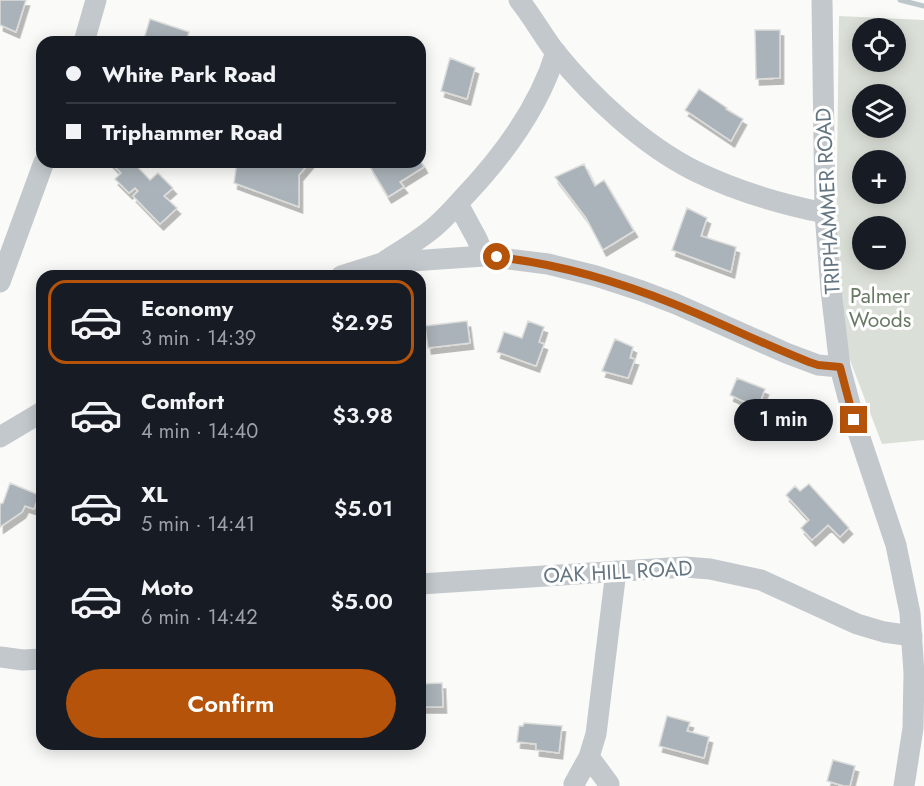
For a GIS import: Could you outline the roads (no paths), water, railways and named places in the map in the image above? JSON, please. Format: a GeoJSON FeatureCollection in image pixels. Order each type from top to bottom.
{"type":"FeatureCollection","features":[{"type":"Feature","properties":{"kind":"street"},"geometry":{"type":"LineString","coordinates":[[86,36],[96,0]]}},
{"type":"Feature","properties":{"kind":"street"},"geometry":{"type":"LineString","coordinates":[[519,0],[556,52],[590,91],[622,121],[656,147],[693,170],[732,188],[773,201],[825,213]]}},
{"type":"Feature","properties":{"kind":"street","name":"TRIPHAMMER ROAD"},"geometry":{"type":"LineString","coordinates":[[822,0],[825,213],[840,367],[854,420],[896,545],[910,613],[914,673],[913,728],[904,786]]}},
{"type":"Feature","properties":{"kind":"street"},"geometry":{"type":"LineString","coordinates":[[382,263],[428,233],[448,215],[503,152],[529,112],[549,73],[556,52]]}},
{"type":"Feature","properties":{"kind":"street"},"geometry":{"type":"LineString","coordinates":[[0,282],[42,168]]}},
{"type":"Feature","properties":{"kind":"street"},"geometry":{"type":"LineString","coordinates":[[458,204],[484,256]]}},
{"type":"Feature","properties":{"kind":"street"},"geometry":{"type":"LineString","coordinates":[[360,270],[382,263],[484,256],[548,264],[596,276],[676,304],[809,362],[840,367]]}},
{"type":"Feature","properties":{"kind":"street"},"geometry":{"type":"LineString","coordinates":[[0,437],[36,416]]}},
{"type":"Feature","properties":{"kind":"street","name":"OAK HILL ROAD"},"geometry":{"type":"LineString","coordinates":[[426,584],[685,567],[710,569],[761,580],[857,624],[884,632],[912,636]]}},
{"type":"Feature","properties":{"kind":"street"},"geometry":{"type":"LineString","coordinates":[[575,786],[589,757],[596,734],[616,571]]}},
{"type":"Feature","properties":{"kind":"street"},"geometry":{"type":"LineString","coordinates":[[0,657],[36,659]]}},
{"type":"Feature","properties":{"kind":"street"},"geometry":{"type":"LineString","coordinates":[[589,757],[609,786]]}},
{"type":"Feature","properties":{"kind":"waterway"},"geometry":{"type":"LineString","coordinates":[[900,0],[924,6]]}},
{"type":"Feature","properties":{"kind":"park label","name":"Palmer Woods"},"geometry":{"type":"Point","coordinates":[880,308]}}]}
